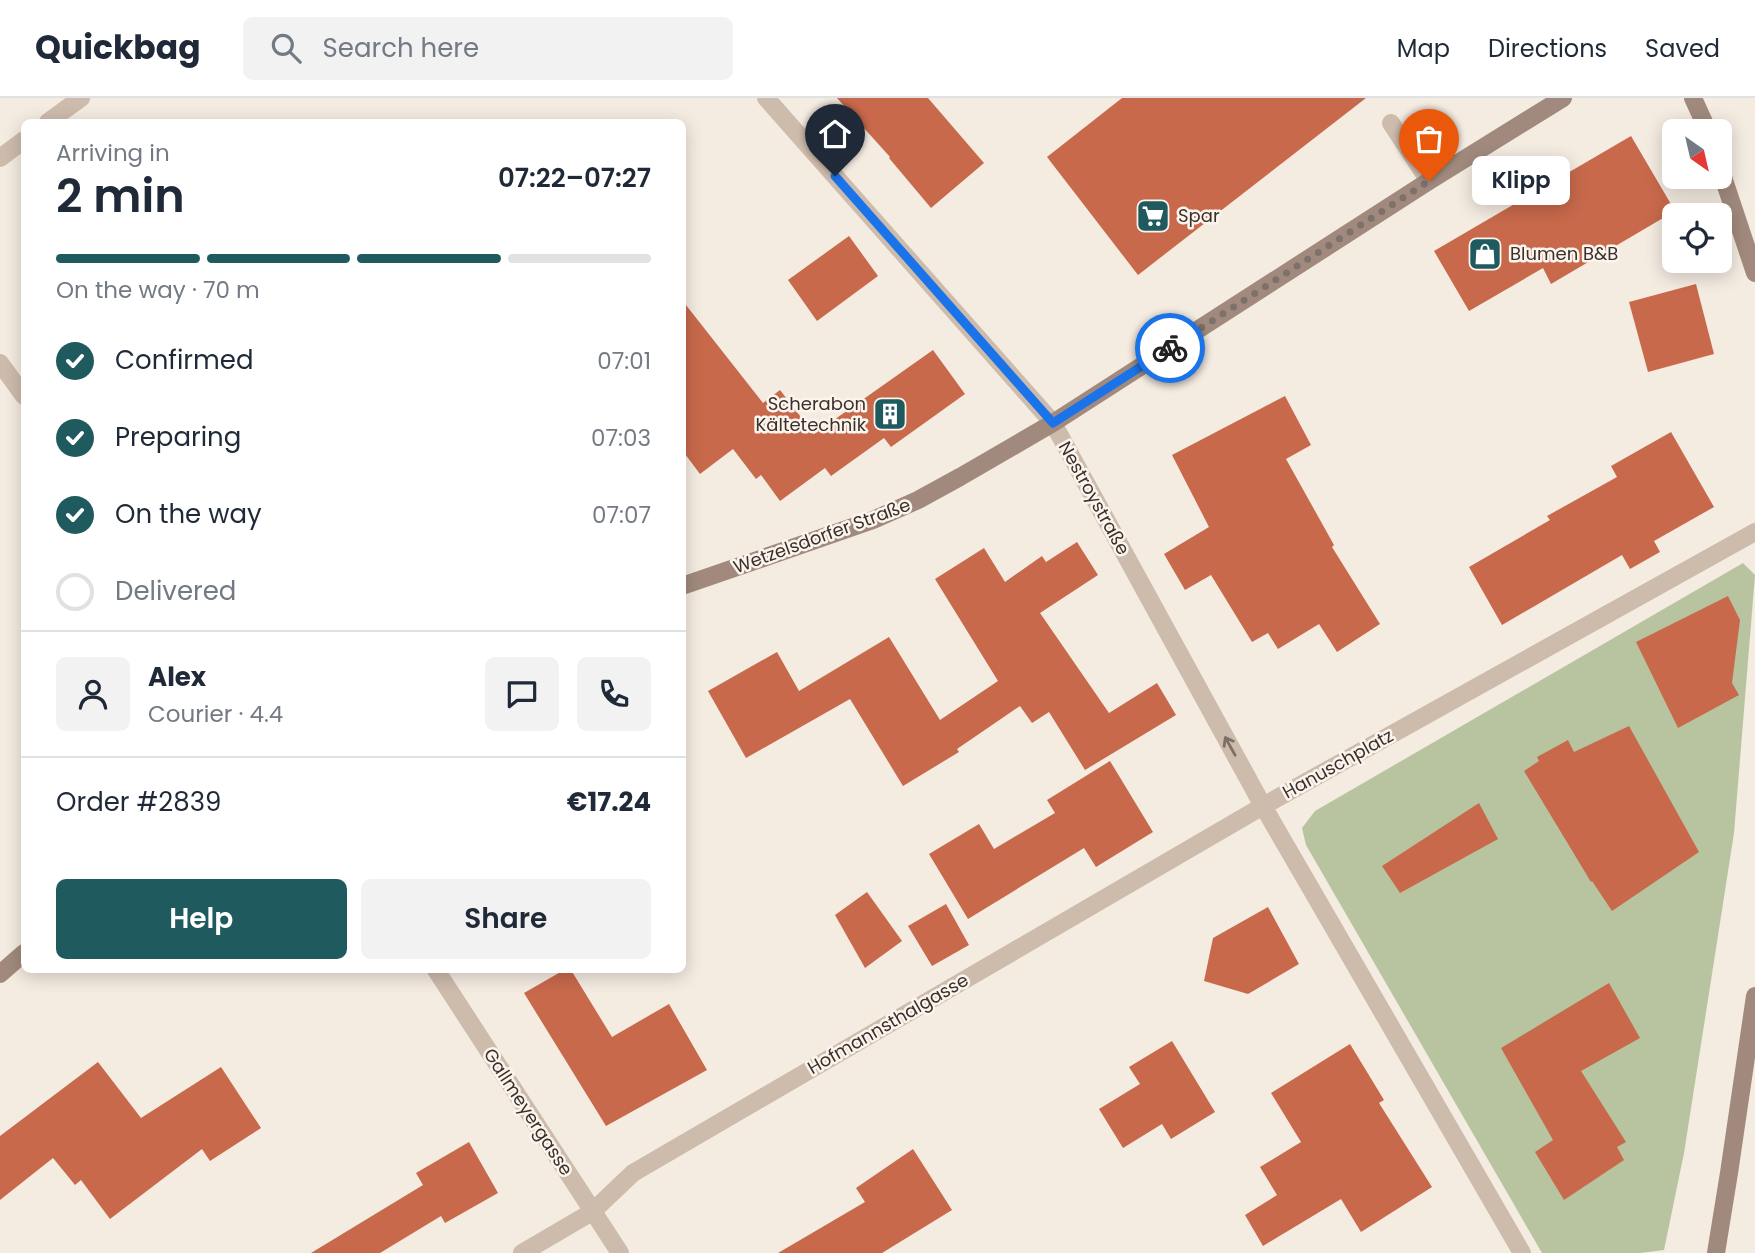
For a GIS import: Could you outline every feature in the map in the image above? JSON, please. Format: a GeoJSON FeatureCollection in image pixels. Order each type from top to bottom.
{"type":"FeatureCollection","features":[{"type":"Feature","properties":{"kind":"main road","name":"Wetzelsdorfer Straße"},"geometry":{"type":"LineString","coordinates":[[686,585],[873,520],[918,500],[1053,423],[1563,98]]}},
{"type":"Feature","properties":{"kind":"main road"},"geometry":{"type":"LineString","coordinates":[[1693,98],[1703,119]]}},
{"type":"Feature","properties":{"kind":"main road"},"geometry":{"type":"LineString","coordinates":[[1727,189],[1755,274]]}},
{"type":"Feature","properties":{"kind":"main road"},"geometry":{"type":"LineString","coordinates":[[0,974],[21,956]]}},
{"type":"Feature","properties":{"kind":"main road"},"geometry":{"type":"LineString","coordinates":[[1716,1253],[1755,996]]}},
{"type":"Feature","properties":{"kind":"street"},"geometry":{"type":"LineString","coordinates":[[52,119],[81,98]]}},
{"type":"Feature","properties":{"kind":"street","name":"Nestroystraße"},"geometry":{"type":"LineString","coordinates":[[766,98],[1053,423],[1263,806]]}},
{"type":"Feature","properties":{"kind":"street"},"geometry":{"type":"LineString","coordinates":[[1391,123],[1429,181]]}},
{"type":"Feature","properties":{"kind":"street"},"geometry":{"type":"LineString","coordinates":[[0,158],[21,142]]}},
{"type":"Feature","properties":{"kind":"street"},"geometry":{"type":"LineString","coordinates":[[0,363],[21,392]]}},
{"type":"Feature","properties":{"kind":"street","name":"Hanuschplatz"},"geometry":{"type":"LineString","coordinates":[[1522,1253],[1263,806],[1755,532]]}},
{"type":"Feature","properties":{"kind":"street","name":"Hofmannsthalgasse"},"geometry":{"type":"LineString","coordinates":[[522,1253],[592,1212],[633,1173],[1263,806]]}},
{"type":"Feature","properties":{"kind":"street","name":"Gallmeyergasse"},"geometry":{"type":"LineString","coordinates":[[438,973],[620,1253]]}},
{"type":"Feature","properties":{"kind":"green space"},"geometry":{"type":"Polygon","coordinates":[[[1743,563],[1755,575],[1734,833],[1684,1153],[1664,1250],[1640,1253],[1542,1253],[1306,845],[1302,828],[1315,811],[1743,563]]]}},
{"type":"Feature","properties":{"kind":"building"},"geometry":{"type":"Polygon","coordinates":[[[837,98],[928,98],[984,163],[931,208],[837,98]]]}},
{"type":"Feature","properties":{"kind":"building","name":"Spar"},"geometry":{"type":"Polygon","coordinates":[[[1122,98],[1366,98],[1138,275],[1047,157],[1122,98]]]}},
{"type":"Feature","properties":{"kind":"building"},"geometry":{"type":"Polygon","coordinates":[[[1631,136],[1670,203],[1662,203],[1662,219],[1551,284],[1543,268],[1469,311],[1434,251],[1631,136]]]}},
{"type":"Feature","properties":{"kind":"building"},"geometry":{"type":"Polygon","coordinates":[[[849,236],[878,276],[817,321],[788,280],[849,236]]]}},
{"type":"Feature","properties":{"kind":"building"},"geometry":{"type":"Polygon","coordinates":[[[1696,284],[1714,354],[1648,372],[1629,302],[1696,284]]]}},
{"type":"Feature","properties":{"kind":"building"},"geometry":{"type":"Polygon","coordinates":[[[686,305],[763,403],[780,390],[814,434],[933,350],[965,394],[891,447],[884,438],[831,476],[825,468],[780,501],[761,475],[756,479],[733,449],[700,474],[686,455],[686,305]]]}},
{"type":"Feature","properties":{"kind":"building"},"geometry":{"type":"Polygon","coordinates":[[[1285,396],[1311,445],[1286,459],[1334,545],[1332,547],[1380,624],[1337,652],[1319,624],[1278,649],[1268,633],[1252,642],[1211,575],[1185,590],[1164,554],[1209,527],[1172,455],[1285,396]]]}},
{"type":"Feature","properties":{"kind":"building"},"geometry":{"type":"Polygon","coordinates":[[[1671,432],[1714,507],[1654,541],[1660,552],[1630,569],[1622,555],[1502,625],[1469,567],[1550,520],[1547,516],[1617,477],[1611,466],[1671,432]]]}},
{"type":"Feature","properties":{"kind":"building"},"geometry":{"type":"Polygon","coordinates":[[[1077,542],[1098,575],[1040,613],[1109,713],[1157,683],[1176,715],[1085,770],[1049,712],[1032,723],[1020,706],[957,749],[959,752],[903,786],[850,699],[746,758],[708,691],[777,652],[799,691],[889,637],[940,720],[998,681],[935,579],[984,548],[1005,582],[1042,556],[1046,562],[1077,542]]]}},
{"type":"Feature","properties":{"kind":"building"},"geometry":{"type":"Polygon","coordinates":[[[1728,596],[1740,620],[1732,683],[1739,695],[1678,728],[1636,642],[1728,596]]]}},
{"type":"Feature","properties":{"kind":"building"},"geometry":{"type":"Polygon","coordinates":[[[1629,726],[1699,852],[1612,911],[1591,882],[1524,771],[1539,761],[1537,757],[1568,740],[1574,752],[1629,726]]]}},
{"type":"Feature","properties":{"kind":"building"},"geometry":{"type":"Polygon","coordinates":[[[1110,761],[1153,832],[1096,867],[1084,848],[968,919],[929,854],[979,824],[994,849],[1055,813],[1047,800],[1110,761]]]}},
{"type":"Feature","properties":{"kind":"building"},"geometry":{"type":"Polygon","coordinates":[[[1479,803],[1498,839],[1400,893],[1382,866],[1479,803]]]}},
{"type":"Feature","properties":{"kind":"building"},"geometry":{"type":"Polygon","coordinates":[[[867,892],[902,941],[865,968],[835,915],[867,892]]]}},
{"type":"Feature","properties":{"kind":"building"},"geometry":{"type":"Polygon","coordinates":[[[946,904],[969,945],[932,966],[908,926],[946,904]]]}},
{"type":"Feature","properties":{"kind":"building"},"geometry":{"type":"Polygon","coordinates":[[[1268,907],[1299,964],[1248,994],[1204,981],[1213,938],[1268,907]]]}},
{"type":"Feature","properties":{"kind":"building"},"geometry":{"type":"Polygon","coordinates":[[[559,973],[573,973],[612,1037],[669,1004],[707,1070],[606,1126],[524,993],[559,973]]]}},
{"type":"Feature","properties":{"kind":"building"},"geometry":{"type":"Polygon","coordinates":[[[1609,983],[1640,1038],[1581,1071],[1626,1142],[1617,1147],[1624,1160],[1564,1200],[1535,1152],[1553,1140],[1501,1048],[1609,983]]]}},
{"type":"Feature","properties":{"kind":"building"},"geometry":{"type":"Polygon","coordinates":[[[1172,1041],[1215,1112],[1171,1139],[1162,1124],[1123,1148],[1099,1109],[1140,1084],[1129,1067],[1172,1041]]]}},
{"type":"Feature","properties":{"kind":"building"},"geometry":{"type":"Polygon","coordinates":[[[1350,1044],[1384,1100],[1379,1103],[1432,1187],[1361,1232],[1341,1199],[1263,1246],[1245,1215],[1277,1195],[1260,1167],[1301,1142],[1271,1093],[1350,1044]]]}},
{"type":"Feature","properties":{"kind":"building"},"geometry":{"type":"Polygon","coordinates":[[[98,1062],[141,1118],[221,1067],[261,1128],[210,1161],[202,1149],[110,1219],[81,1180],[75,1185],[53,1158],[0,1200],[0,1136],[98,1062]]]}},
{"type":"Feature","properties":{"kind":"building"},"geometry":{"type":"Polygon","coordinates":[[[469,1142],[498,1193],[445,1223],[441,1216],[380,1253],[311,1253],[423,1185],[416,1173],[469,1142]]]}},
{"type":"Feature","properties":{"kind":"building"},"geometry":{"type":"Polygon","coordinates":[[[913,1149],[952,1210],[882,1253],[778,1253],[865,1202],[856,1188],[913,1149]]]}},
{"type":"Feature","properties":{"kind":"way so far"},"geometry":{"type":"LineString","coordinates":[[1170,348],[1429,181]]}},
{"type":"Feature","properties":{"kind":"place","name":"Klipp"},"geometry":{"type":"Point","coordinates":[1429,181]}},
{"type":"Feature","properties":{"kind":"place","name":"Spar"},"geometry":{"type":"Point","coordinates":[1153,216]}},
{"type":"Feature","properties":{"kind":"place","name":"Blumen B&B"},"geometry":{"type":"Point","coordinates":[1485,254]}},
{"type":"Feature","properties":{"kind":"place","name":"Scherabon Kältetechnik"},"geometry":{"type":"Point","coordinates":[890,414]}},
{"type":"Feature","properties":{"kind":"route"},"geometry":{"type":"LineString","coordinates":[[835,176],[1053,423],[1170,348]]}}]}
